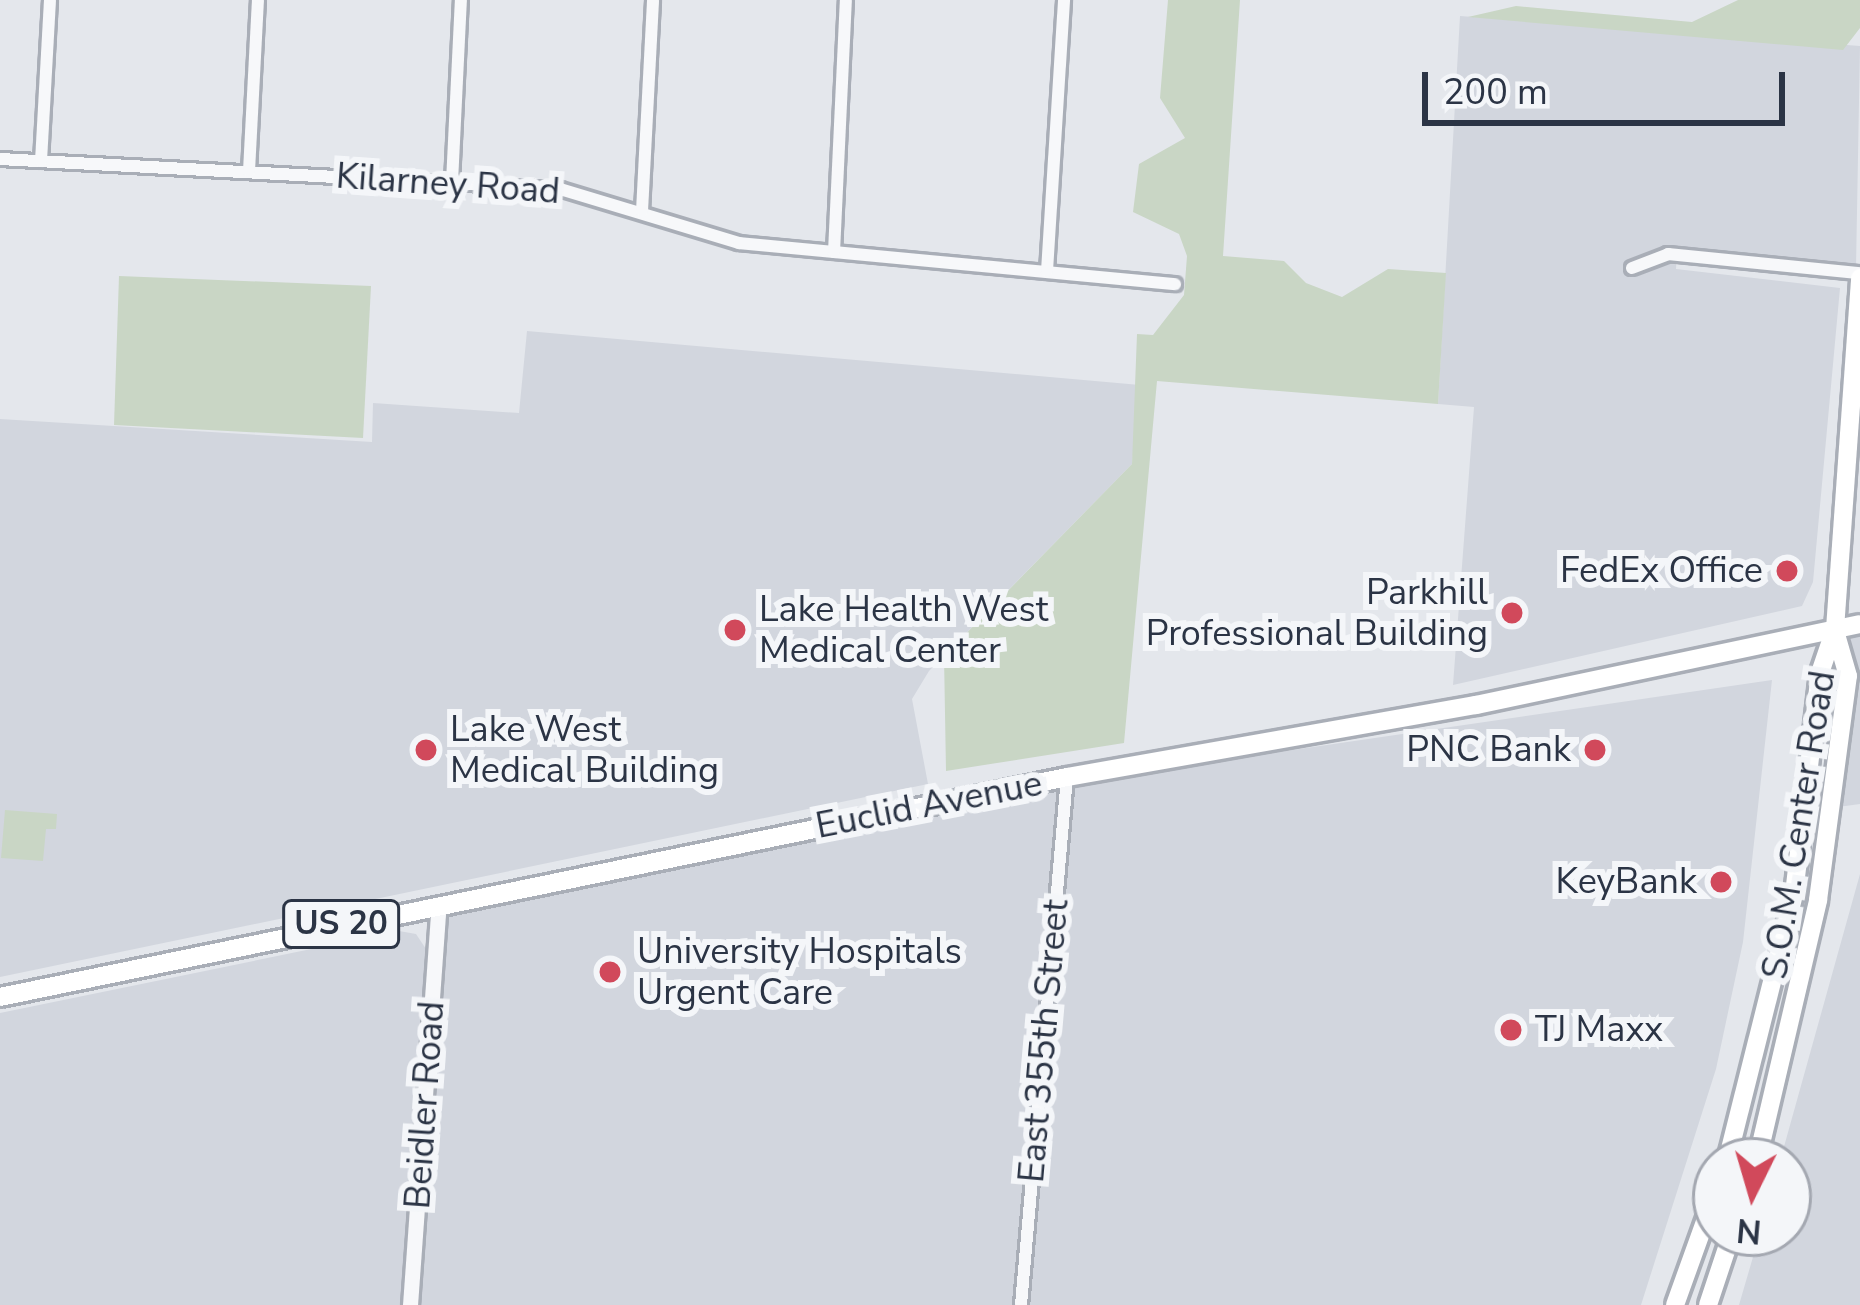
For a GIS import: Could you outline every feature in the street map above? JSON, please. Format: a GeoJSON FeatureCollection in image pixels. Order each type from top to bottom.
{"type":"FeatureCollection","features":[{"type":"Feature","properties":{"kind":"main road","name":"S.O.M. Center Road"},"geometry":{"type":"LineString","coordinates":[[1733,1137],[1794,894],[1820,673],[1834,629],[1860,276]]}},
{"type":"Feature","properties":{"kind":"main road","name":"Euclid Avenue"},"geometry":{"type":"LineString","coordinates":[[0,997],[1067,777],[1476,705],[1860,625]]}},
{"type":"Feature","properties":{"kind":"main road","name":"S.O.M. Center Road"},"geometry":{"type":"LineString","coordinates":[[1762,1137],[1819,899],[1849,676],[1834,629]]}},
{"type":"Feature","properties":{"kind":"main road"},"geometry":{"type":"LineString","coordinates":[[1676,1305],[1693,1257]]}},
{"type":"Feature","properties":{"kind":"main road"},"geometry":{"type":"LineString","coordinates":[[1708,1305],[1724,1257]]}},
{"type":"Feature","properties":{"kind":"street"},"geometry":{"type":"LineString","coordinates":[[41,161],[50,0]]}},
{"type":"Feature","properties":{"kind":"street"},"geometry":{"type":"LineString","coordinates":[[249,171],[258,0]]}},
{"type":"Feature","properties":{"kind":"street"},"geometry":{"type":"LineString","coordinates":[[452,182],[461,0]]}},
{"type":"Feature","properties":{"kind":"street"},"geometry":{"type":"LineString","coordinates":[[642,211],[653,0]]}},
{"type":"Feature","properties":{"kind":"street"},"geometry":{"type":"LineString","coordinates":[[833,251],[846,0]]}},
{"type":"Feature","properties":{"kind":"street"},"geometry":{"type":"LineString","coordinates":[[1047,271],[1064,0]]}},
{"type":"Feature","properties":{"kind":"street","name":"Kilarney Road"},"geometry":{"type":"LineString","coordinates":[[0,159],[560,189],[642,211],[710,237],[1175,284]]}},
{"type":"Feature","properties":{"kind":"street"},"geometry":{"type":"LineString","coordinates":[[1632,268],[1667,254],[1860,276]]}},
{"type":"Feature","properties":{"kind":"street","name":"East 355th Street"},"geometry":{"type":"LineString","coordinates":[[1021,1305],[1067,777]]}},
{"type":"Feature","properties":{"kind":"street","name":"Beidler Road"},"geometry":{"type":"LineString","coordinates":[[410,1305],[439,905]]}},
{"type":"Feature","properties":{"kind":"shaded area"},"geometry":{"type":"Polygon","coordinates":[[[1460,16],[1860,46],[1856,268],[1677,252],[1676,269],[1840,288],[1813,582],[1802,606],[1453,685],[1474,407],[1438,404],[1460,16]]]}},
{"type":"Feature","properties":{"kind":"shaded area"},"geometry":{"type":"Polygon","coordinates":[[[527,331],[1140,385],[1132,464],[929,671],[912,699],[928,784],[0,977],[0,419],[372,442],[373,403],[519,413],[527,331]]]}},
{"type":"Feature","properties":{"kind":"shaded area"},"geometry":{"type":"Polygon","coordinates":[[[1860,628],[1860,804],[1838,807],[1841,632],[1860,628]]]}},
{"type":"Feature","properties":{"kind":"shaded area"},"geometry":{"type":"Polygon","coordinates":[[[1772,680],[1743,942],[1716,1069],[1641,1305],[415,1305],[443,911],[1061,786],[1056,947],[1074,782],[1772,680]]]}},
{"type":"Feature","properties":{"kind":"shaded area"},"geometry":{"type":"Polygon","coordinates":[[[1860,874],[1860,1305],[1739,1305],[1753,1257],[1812,1257],[1812,1137],[1787,1137],[1860,874]]]}},
{"type":"Feature","properties":{"kind":"shaded area"},"geometry":{"type":"Polygon","coordinates":[[[399,931],[416,934],[428,952],[402,1305],[0,1305],[0,1013],[399,931]]]}},
{"type":"Feature","properties":{"kind":"green space"},"geometry":{"type":"Polygon","coordinates":[[[1168,0],[1240,0],[1223,256],[1284,261],[1306,283],[1342,297],[1388,269],[1446,273],[1438,404],[1157,381],[1124,743],[946,771],[944,656],[1132,464],[1137,334],[1153,335],[1184,295],[1187,256],[1179,234],[1133,212],[1139,164],[1185,138],[1160,98],[1168,0]]]}},
{"type":"Feature","properties":{"kind":"green space"},"geometry":{"type":"Polygon","coordinates":[[[1738,0],[1860,0],[1860,28],[1843,50],[1468,17],[1516,6],[1692,22],[1738,0]]]}},
{"type":"Feature","properties":{"kind":"green space"},"geometry":{"type":"Polygon","coordinates":[[[119,276],[371,286],[363,438],[114,425],[119,276]]]}},
{"type":"Feature","properties":{"kind":"green space"},"geometry":{"type":"Polygon","coordinates":[[[5,810],[57,814],[56,829],[46,829],[43,861],[1,858],[5,810]]]}},
{"type":"Feature","properties":{"kind":"place","name":"FedEx Office"},"geometry":{"type":"Point","coordinates":[1787,571]}},
{"type":"Feature","properties":{"kind":"place","name":"Parkhill Professional Building"},"geometry":{"type":"Point","coordinates":[1512,613]}},
{"type":"Feature","properties":{"kind":"place","name":"Lake Health West Medical Center"},"geometry":{"type":"Point","coordinates":[735,630]}},
{"type":"Feature","properties":{"kind":"place","name":"Lake West Medical Building"},"geometry":{"type":"Point","coordinates":[426,750]}},
{"type":"Feature","properties":{"kind":"place","name":"PNC Bank"},"geometry":{"type":"Point","coordinates":[1595,750]}},
{"type":"Feature","properties":{"kind":"place","name":"KeyBank"},"geometry":{"type":"Point","coordinates":[1721,882]}},
{"type":"Feature","properties":{"kind":"place","name":"University Hospitals Urgent Care"},"geometry":{"type":"Point","coordinates":[610,972]}},
{"type":"Feature","properties":{"kind":"place","name":"TJ Maxx"},"geometry":{"type":"Point","coordinates":[1511,1030]}}]}
